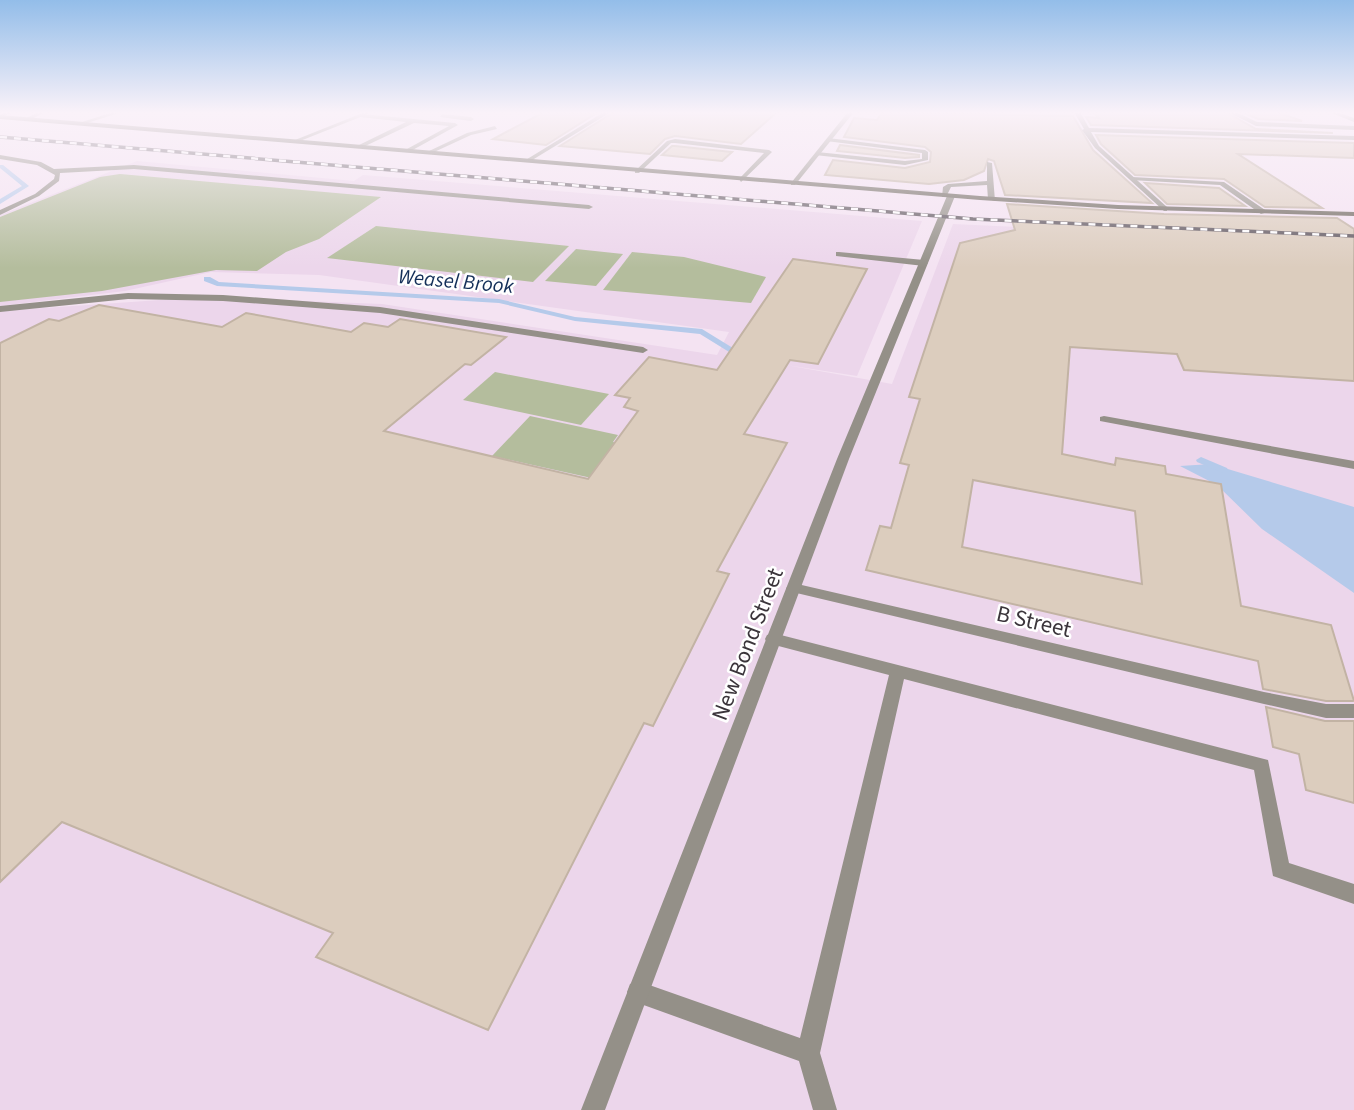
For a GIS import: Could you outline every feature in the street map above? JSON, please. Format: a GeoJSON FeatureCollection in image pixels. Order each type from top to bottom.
{"type":"FeatureCollection","features":[{"type":"Feature","properties":{"kind":"main road"},"geometry":{"type":"LineString","coordinates":[[555,164],[992,199],[1164,209],[1354,214]]}},
{"type":"Feature","properties":{"kind":"street"},"geometry":{"type":"LineString","coordinates":[[41,164],[55,170],[134,167],[589,207]]}},
{"type":"Feature","properties":{"kind":"street"},"geometry":{"type":"LineString","coordinates":[[637,172],[646,164]]}},
{"type":"Feature","properties":{"kind":"street"},"geometry":{"type":"LineString","coordinates":[[741,180],[757,164]]}},
{"type":"Feature","properties":{"kind":"street"},"geometry":{"type":"LineString","coordinates":[[793,184],[809,164]]}},
{"type":"Feature","properties":{"kind":"street"},"geometry":{"type":"LineString","coordinates":[[989,164],[992,199]]}},
{"type":"Feature","properties":{"kind":"street"},"geometry":{"type":"LineString","coordinates":[[1116,164],[1164,209]]}},
{"type":"Feature","properties":{"kind":"street"},"geometry":{"type":"LineString","coordinates":[[0,213],[45,190],[57,180],[55,170]]}},
{"type":"Feature","properties":{"kind":"street"},"geometry":{"type":"LineString","coordinates":[[1132,178],[1222,183],[1264,212]]}},
{"type":"Feature","properties":{"kind":"street"},"geometry":{"type":"LineString","coordinates":[[948,196],[946,187],[990,183]]}},
{"type":"Feature","properties":{"kind":"street","name":"New Bond Street"},"geometry":{"type":"LineString","coordinates":[[593,1110],[793,588],[924,263],[948,196]]}},
{"type":"Feature","properties":{"kind":"street"},"geometry":{"type":"LineString","coordinates":[[839,254],[924,263]]}},
{"type":"Feature","properties":{"kind":"street"},"geometry":{"type":"LineString","coordinates":[[0,309],[128,296],[223,298],[380,310],[643,351]]}},
{"type":"Feature","properties":{"kind":"street"},"geometry":{"type":"LineString","coordinates":[[1104,419],[1354,465]]}},
{"type":"Feature","properties":{"kind":"street","name":"B Street"},"geometry":{"type":"LineString","coordinates":[[793,588],[1264,698],[1326,711],[1354,711]]}},
{"type":"Feature","properties":{"kind":"street"},"geometry":{"type":"LineString","coordinates":[[774,639],[1262,765],[1280,869],[1354,894]]}},
{"type":"Feature","properties":{"kind":"street"},"geometry":{"type":"LineString","coordinates":[[825,1110],[808,1053],[898,671]]}},
{"type":"Feature","properties":{"kind":"street"},"geometry":{"type":"LineString","coordinates":[[638,992],[808,1053]]}},
{"type":"Feature","properties":{"kind":"shaded area"},"geometry":{"type":"Polygon","coordinates":[[[130,164],[167,164],[354,181],[363,175],[922,221],[857,376],[786,365],[892,384],[953,224],[1354,242],[1354,1110],[0,1110],[0,311],[204,297],[382,304],[717,355],[729,332],[319,275],[211,272],[125,291],[0,306],[0,215],[130,164]]]}},
{"type":"Feature","properties":{"kind":"green space"},"geometry":{"type":"Polygon","coordinates":[[[120,174],[381,197],[319,239],[286,252],[257,271],[216,270],[102,291],[0,302],[0,217],[100,177],[120,174]]]}},
{"type":"Feature","properties":{"kind":"green space"},"geometry":{"type":"Polygon","coordinates":[[[376,226],[569,246],[533,282],[327,258],[376,226]]]}},
{"type":"Feature","properties":{"kind":"green space"},"geometry":{"type":"Polygon","coordinates":[[[576,249],[623,254],[596,286],[545,281],[576,249]]]}},
{"type":"Feature","properties":{"kind":"green space"},"geometry":{"type":"Polygon","coordinates":[[[632,252],[684,257],[766,277],[751,303],[603,290],[632,252]]]}},
{"type":"Feature","properties":{"kind":"green space"},"geometry":{"type":"Polygon","coordinates":[[[495,372],[609,394],[581,425],[463,400],[495,372]]]}},
{"type":"Feature","properties":{"kind":"green space"},"geometry":{"type":"Polygon","coordinates":[[[530,416],[618,435],[613,442],[640,448],[614,483],[492,456],[530,416]]]}},
{"type":"Feature","properties":{"kind":"water"},"geometry":{"type":"Polygon","coordinates":[[[1211,464],[1354,507],[1354,593],[1262,529],[1217,485],[1180,466],[1211,464]]]}},
{"type":"Feature","properties":{"kind":"building"},"geometry":{"type":"Polygon","coordinates":[[[831,164],[905,168],[922,164],[986,164],[984,171],[964,180],[929,184],[825,175],[831,164]]]}},
{"type":"Feature","properties":{"kind":"building"},"geometry":{"type":"Polygon","coordinates":[[[995,164],[1108,164],[1152,203],[1005,195],[995,164]]]}},
{"type":"Feature","properties":{"kind":"building"},"geometry":{"type":"Polygon","coordinates":[[[1123,164],[1253,164],[1322,208],[1265,207],[1224,179],[1135,175],[1123,164]]]}},
{"type":"Feature","properties":{"kind":"building"},"geometry":{"type":"Polygon","coordinates":[[[1145,183],[1219,188],[1245,206],[1167,204],[1145,183]]]}},
{"type":"Feature","properties":{"kind":"building"},"geometry":{"type":"Polygon","coordinates":[[[1007,204],[1164,214],[1337,218],[1354,229],[1354,381],[1184,370],[1177,354],[1070,347],[1062,454],[1115,465],[1116,458],[1165,466],[1166,474],[1221,484],[1241,606],[1331,625],[1354,701],[1326,701],[1263,689],[1258,661],[866,570],[880,526],[891,528],[909,465],[900,463],[920,399],[909,397],[960,243],[1015,230],[1007,204]],[[973,480],[962,547],[1142,584],[1135,511],[973,480]]]}},
{"type":"Feature","properties":{"kind":"building"},"geometry":{"type":"Polygon","coordinates":[[[793,259],[867,269],[818,364],[790,360],[744,434],[787,443],[717,571],[729,574],[653,726],[644,723],[488,1030],[316,957],[333,933],[62,822],[0,882],[0,343],[49,319],[59,321],[99,305],[222,327],[246,313],[351,332],[364,323],[388,327],[400,319],[506,337],[471,365],[465,364],[384,431],[588,479],[638,411],[624,407],[630,398],[615,395],[649,357],[717,370],[793,259]]]}},
{"type":"Feature","properties":{"kind":"building"},"geometry":{"type":"Polygon","coordinates":[[[1266,707],[1325,721],[1354,721],[1354,803],[1306,790],[1299,754],[1273,747],[1266,707]]]}},
{"type":"Feature","properties":{"kind":"waterway","name":"Weasel Brook"},"geometry":{"type":"LineString","coordinates":[[0,202],[26,186],[1,166]]}},
{"type":"Feature","properties":{"kind":"waterway","name":"Weasel Brook"},"geometry":{"type":"LineString","coordinates":[[207,279],[217,284],[499,301],[575,319],[702,332],[737,353]]}},
{"type":"Feature","properties":{"kind":"waterway","name":"Weasel Brook"},"geometry":{"type":"LineString","coordinates":[[1201,460],[1223,470]]}},
{"type":"Feature","properties":{"kind":"railway"},"geometry":{"type":"LineString","coordinates":[[318,164],[973,219],[1354,236]]}}]}
